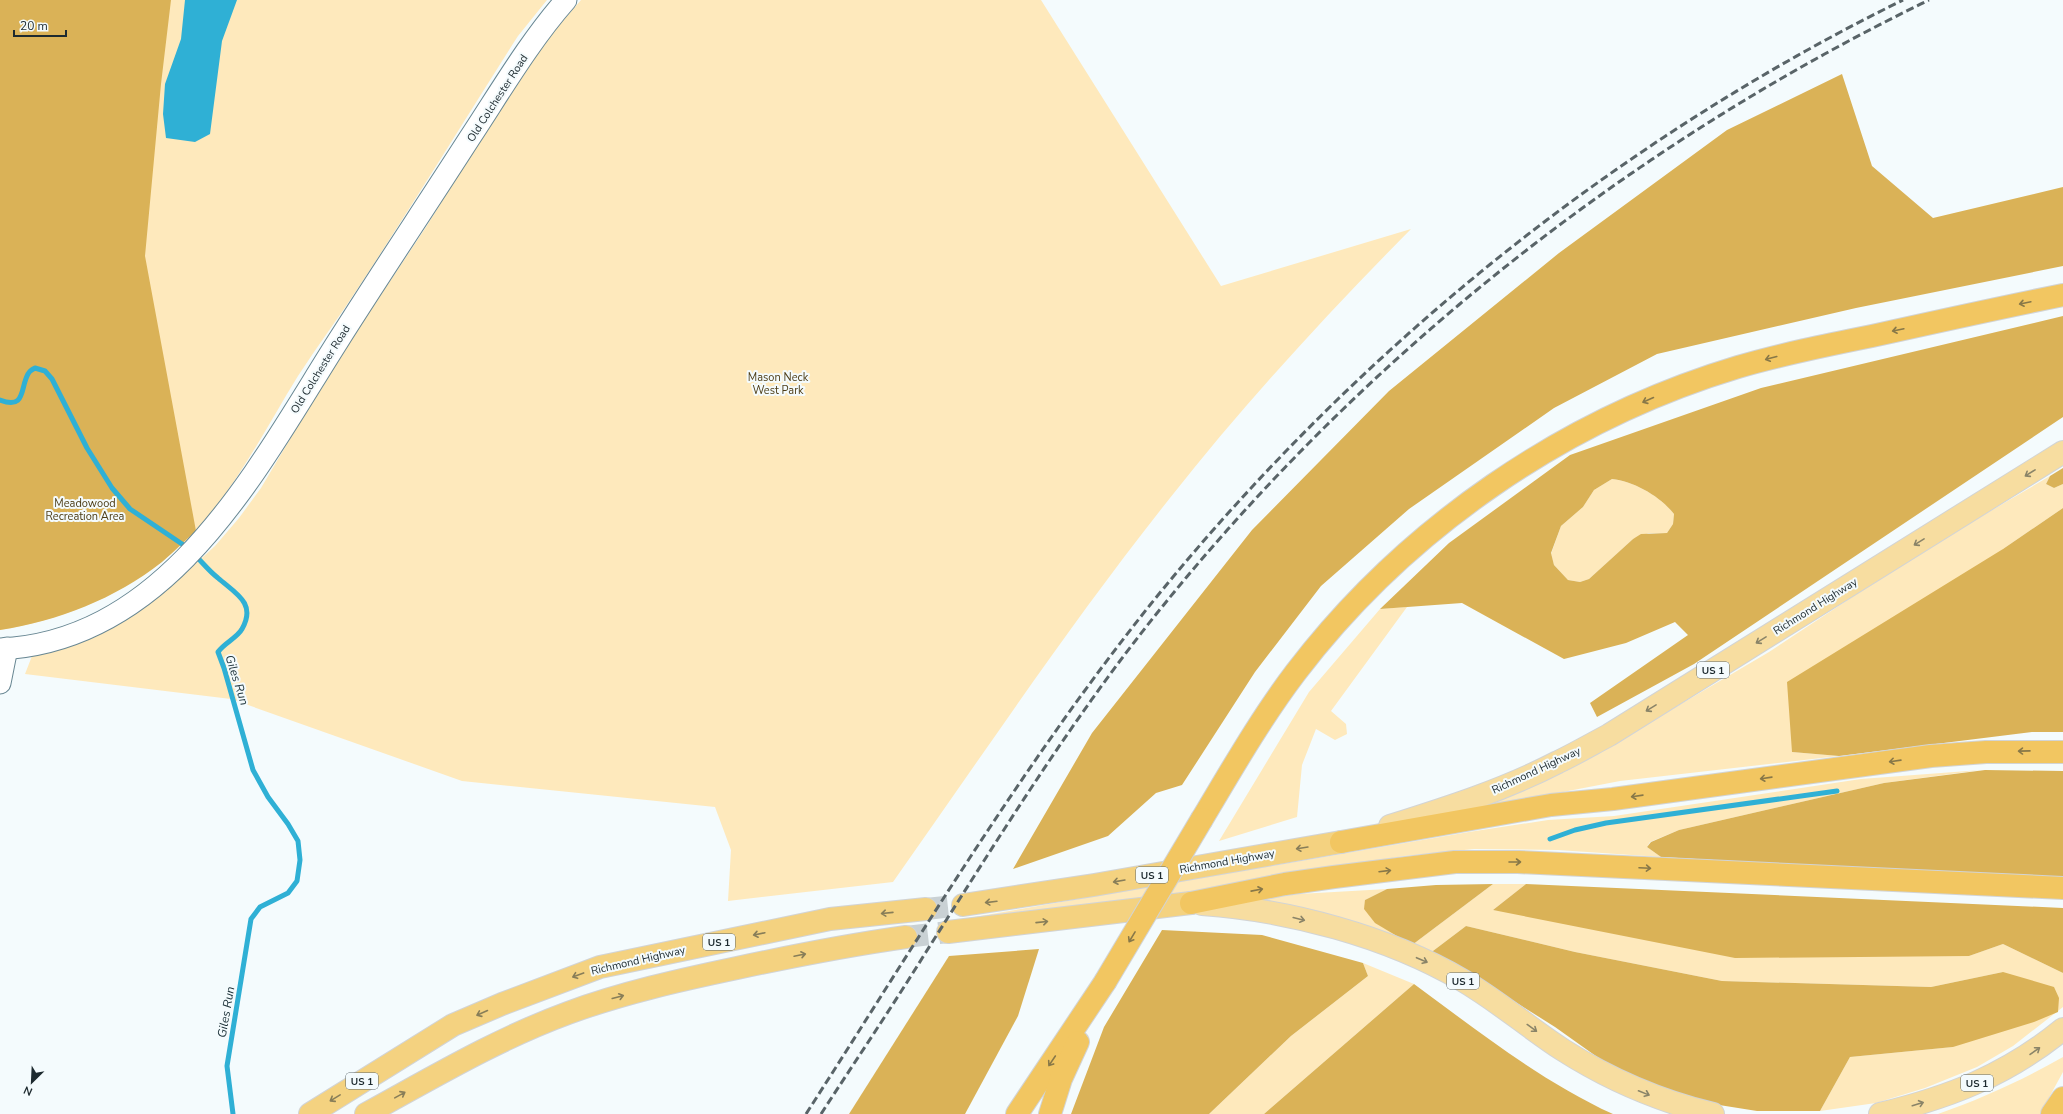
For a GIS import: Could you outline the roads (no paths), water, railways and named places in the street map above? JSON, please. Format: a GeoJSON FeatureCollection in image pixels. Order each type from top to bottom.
{"type":"FeatureCollection","features":[{"type":"Feature","properties":{"kind":"highway"},"geometry":{"type":"LineString","coordinates":[[1017,1114],[1105,982],[1267,713],[1296,672],[1327,634],[1395,563],[1438,527],[1482,493],[1521,467],[1572,437],[1619,413],[1658,396],[1739,367],[1796,352],[2063,295]]}},
{"type":"Feature","properties":{"kind":"highway"},"geometry":{"type":"LineString","coordinates":[[1340,842],[1551,805],[1621,798],[1931,756],[1986,752],[2063,752]]}},
{"type":"Feature","properties":{"kind":"highway","name":"Richmond Highway"},"geometry":{"type":"LineString","coordinates":[[963,905],[1094,885],[1340,842]]}},
{"type":"Feature","properties":{"kind":"highway"},"geometry":{"type":"LineString","coordinates":[[1191,903],[1292,883],[1455,862],[1518,862],[2063,888]]}},
{"type":"Feature","properties":{"kind":"highway","name":"US 1"},"geometry":{"type":"LineString","coordinates":[[948,932],[1191,903]]}},
{"type":"Feature","properties":{"kind":"highway","name":"Richmond Highway"},"geometry":{"type":"LineString","coordinates":[[310,1114],[453,1025],[502,1004],[600,967],[830,919],[926,909]]}},
{"type":"Feature","properties":{"kind":"highway","name":"US 1"},"geometry":{"type":"LineString","coordinates":[[366,1114],[484,1049],[529,1028],[595,1003],[692,977],[838,947],[906,937]]}},
{"type":"Feature","properties":{"kind":"highway"},"geometry":{"type":"LineString","coordinates":[[1050,1114],[1061,1079],[1105,982]]}},
{"type":"Feature","properties":{"kind":"highway"},"geometry":{"type":"LineString","coordinates":[[2052,1114],[2063,1098]]}},
{"type":"Feature","properties":{"kind":"main road","name":"Richmond Highway"},"geometry":{"type":"LineString","coordinates":[[1340,842],[1452,806],[1557,763],[1608,734],[2063,452]]}},
{"type":"Feature","properties":{"kind":"main road","name":"US 1"},"geometry":{"type":"LineString","coordinates":[[1191,903],[1232,906],[1282,915],[1363,937],[1403,952],[1433,965],[1480,991],[1562,1050],[1596,1070],[1629,1087],[1660,1099],[1713,1114]]}},
{"type":"Feature","properties":{"kind":"main road","name":"US 1"},"geometry":{"type":"LineString","coordinates":[[1880,1114],[1910,1107],[1970,1086],[2010,1067],[2037,1050],[2063,1029]]}},
{"type":"Feature","properties":{"kind":"street","name":"Old Colchester Road"},"geometry":{"type":"LineString","coordinates":[[3,649],[41,644],[68,635],[105,619],[150,591],[205,537],[247,484],[343,333],[526,52],[566,0]]}},
{"type":"Feature","properties":{"kind":"street"},"geometry":{"type":"LineString","coordinates":[[0,683],[3,649]]}},
{"type":"Feature","properties":{"kind":"water"},"geometry":{"type":"Polygon","coordinates":[[[185,0],[237,0],[222,41],[210,134],[195,142],[166,138],[163,114],[165,84],[181,39],[185,0]]]}},
{"type":"Feature","properties":{"kind":"waterway","name":"Giles Run"},"geometry":{"type":"LineString","coordinates":[[0,400],[8,402],[18,400],[21,396],[29,372],[35,368],[45,371],[52,379],[87,448],[112,488],[130,509],[188,548]]}},
{"type":"Feature","properties":{"kind":"waterway","name":"Giles Run"},"geometry":{"type":"LineString","coordinates":[[194,554],[237,594],[245,605],[247,612],[246,620],[242,629],[218,652],[224,668],[253,770],[268,797],[288,824],[298,841],[300,860],[297,881],[288,893],[260,907],[251,919],[227,1066],[233,1114]]}},
{"type":"Feature","properties":{"kind":"waterway"},"geometry":{"type":"LineString","coordinates":[[1550,839],[1575,830],[1606,823],[1837,791]]}},
{"type":"Feature","properties":{"kind":"tunnel"},"geometry":{"type":"LineString","coordinates":[[926,909],[963,905]]}},
{"type":"Feature","properties":{"kind":"tunnel"},"geometry":{"type":"LineString","coordinates":[[906,937],[948,932]]}},
{"type":"Feature","properties":{"kind":"railway"},"geometry":{"type":"LineString","coordinates":[[806,1114],[1014,791],[1103,666],[1150,605],[1229,513],[1312,424],[1401,341],[1494,262],[1590,188],[1691,119],[1795,57],[1903,0]]}},
{"type":"Feature","properties":{"kind":"railway"},"geometry":{"type":"LineString","coordinates":[[821,1114],[1032,787],[1059,746],[1116,666],[1146,627],[1227,530],[1314,438],[1406,351],[1502,269],[1603,193],[1708,123],[1817,58],[1929,0]]}},
{"type":"Feature","properties":{"kind":"park label","name":"Mason Neck West Park"},"geometry":{"type":"Point","coordinates":[778,383]}},
{"type":"Feature","properties":{"kind":"park label","name":"Meadowood Recreation Area"},"geometry":{"type":"Point","coordinates":[85,509]}}]}
